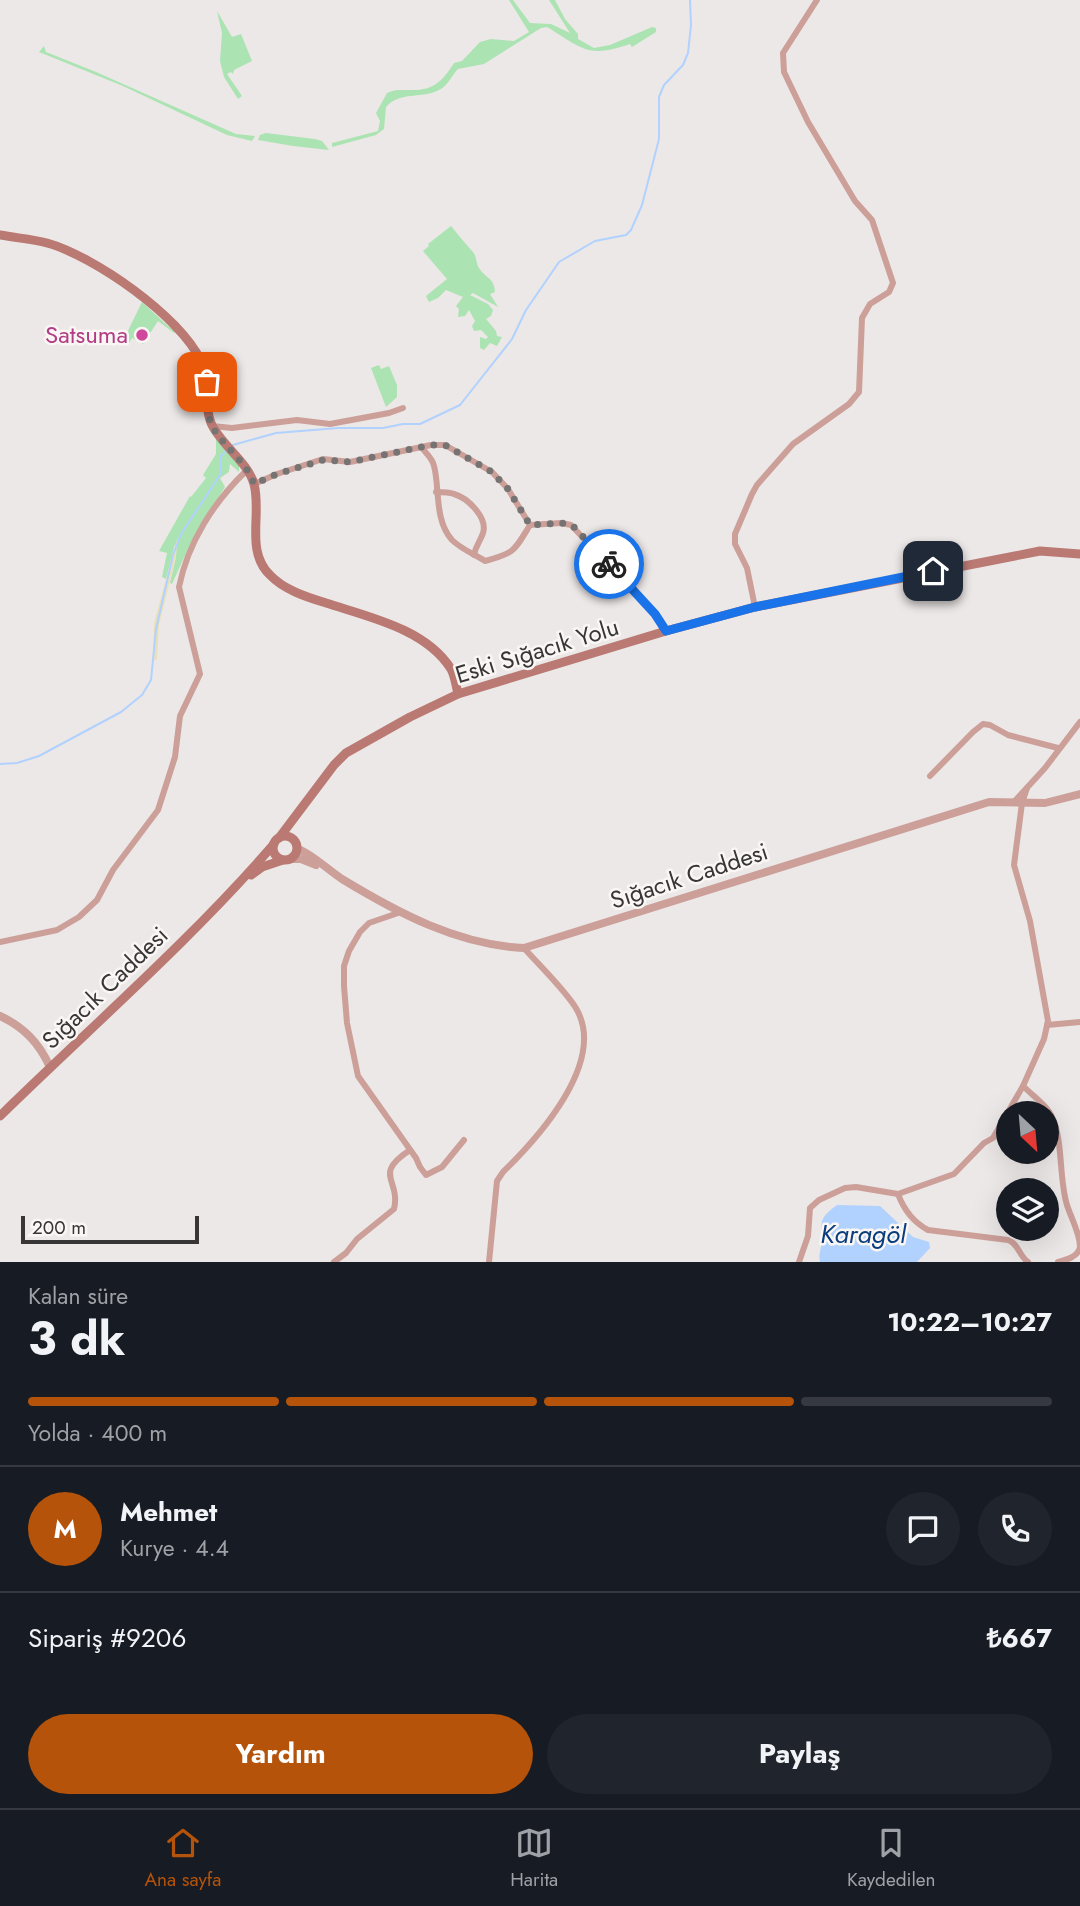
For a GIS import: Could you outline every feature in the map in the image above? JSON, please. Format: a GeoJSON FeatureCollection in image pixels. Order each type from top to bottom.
{"type":"FeatureCollection","features":[{"type":"Feature","properties":{"kind":"main road"},"geometry":{"type":"LineString","coordinates":[[0,235],[48,243],[90,261],[165,316],[190,343],[201,361],[207,382],[208,411],[212,426],[254,484],[256,550],[262,566],[271,576],[306,597],[355,612],[417,637],[438,652],[453,671],[458,694]]}},
{"type":"Feature","properties":{"kind":"main road","name":"Eski Sığacık Yolu"},"geometry":{"type":"LineString","coordinates":[[235,887],[276,841],[346,753],[458,694],[755,607],[1040,551],[1080,554]]}},
{"type":"Feature","properties":{"kind":"main road"},"geometry":{"type":"LineString","coordinates":[[235,887],[262,867],[287,859],[297,845],[294,819]]}},
{"type":"Feature","properties":{"kind":"main road"},"geometry":{"type":"LineString","coordinates":[[287,859],[274,852],[276,841],[286,835],[297,845]]}},
{"type":"Feature","properties":{"kind":"main road","name":"Sığacık Caddesi"},"geometry":{"type":"LineString","coordinates":[[0,1116],[146,977],[235,887]]}},
{"type":"Feature","properties":{"kind":"street"},"geometry":{"type":"LineString","coordinates":[[755,607],[747,568],[735,544],[735,534],[752,494],[793,444],[849,404],[859,392],[862,318],[870,304],[889,292],[893,284],[872,220],[855,201],[808,122],[783,66],[783,54],[817,0]]}},
{"type":"Feature","properties":{"kind":"street"},"geometry":{"type":"LineString","coordinates":[[212,426],[232,428],[298,419],[330,424],[403,408]]}},
{"type":"Feature","properties":{"kind":"street"},"geometry":{"type":"LineString","coordinates":[[254,484],[323,460],[350,462],[445,445],[492,472],[508,489],[530,525]]}},
{"type":"Feature","properties":{"kind":"street"},"geometry":{"type":"LineString","coordinates":[[422,447],[434,463],[436,492],[443,525],[451,538],[474,555],[485,561],[508,554],[514,550],[530,525]]}},
{"type":"Feature","properties":{"kind":"street"},"geometry":{"type":"LineString","coordinates":[[0,942],[57,930],[79,916],[97,900],[113,870],[158,810],[174,757],[180,716],[200,674],[179,587],[182,572],[193,543],[223,492],[243,467]]}},
{"type":"Feature","properties":{"kind":"street"},"geometry":{"type":"LineString","coordinates":[[436,492],[463,498],[483,522],[484,531],[476,544],[474,555]]}},
{"type":"Feature","properties":{"kind":"street"},"geometry":{"type":"LineString","coordinates":[[530,525],[572,525],[655,614],[666,631]]}},
{"type":"Feature","properties":{"kind":"street"},"geometry":{"type":"LineString","coordinates":[[799,1262],[808,1236],[810,1208],[818,1199],[845,1188],[856,1187],[898,1194],[954,1174],[984,1143],[993,1138],[1023,1086],[1040,1052],[1047,1025],[1030,921],[1014,865],[1018,803],[1080,722]]}},
{"type":"Feature","properties":{"kind":"street"},"geometry":{"type":"LineString","coordinates":[[930,776],[983,724],[1008,735],[1058,748]]}},
{"type":"Feature","properties":{"kind":"street","name":"Sığacık Caddesi"},"geometry":{"type":"LineString","coordinates":[[323,867],[398,913],[495,947],[524,948],[989,802],[1045,803],[1080,794]]}},
{"type":"Feature","properties":{"kind":"street"},"geometry":{"type":"LineString","coordinates":[[297,845],[323,867]]}},
{"type":"Feature","properties":{"kind":"street"},"geometry":{"type":"LineString","coordinates":[[287,859],[301,859],[323,867]]}},
{"type":"Feature","properties":{"kind":"street"},"geometry":{"type":"LineString","coordinates":[[398,913],[369,923],[360,932],[344,966],[347,1023],[358,1076],[423,1173],[430,1174],[442,1167],[464,1140]]}},
{"type":"Feature","properties":{"kind":"street"},"geometry":{"type":"LineString","coordinates":[[489,1262],[497,1181],[549,1122],[575,1077],[581,1057],[582,1023],[576,1008],[524,948]]}},
{"type":"Feature","properties":{"kind":"street"},"geometry":{"type":"LineString","coordinates":[[0,1016],[18,1024],[42,1049],[50,1067]]}},
{"type":"Feature","properties":{"kind":"street"},"geometry":{"type":"LineString","coordinates":[[1047,1025],[1080,1022]]}},
{"type":"Feature","properties":{"kind":"street"},"geometry":{"type":"LineString","coordinates":[[1023,1086],[1053,1118],[1062,1182],[1080,1245],[1075,1255],[1058,1262]]}},
{"type":"Feature","properties":{"kind":"street"},"geometry":{"type":"LineString","coordinates":[[334,1262],[356,1239],[394,1209],[396,1195],[388,1177],[389,1172],[410,1150]]}},
{"type":"Feature","properties":{"kind":"street"},"geometry":{"type":"LineString","coordinates":[[898,1194],[903,1208],[920,1226],[928,1230],[1008,1240],[1014,1243],[1023,1259],[1028,1262]]}},
{"type":"Feature","properties":{"kind":"green space"},"geometry":{"type":"Polygon","coordinates":[[[509,0],[513,0],[530,23],[551,24],[570,33],[549,0],[555,0],[565,19],[578,34],[578,39],[594,48],[610,45],[652,27],[656,28],[656,32],[632,47],[630,44],[594,51],[577,46],[547,27],[541,28],[484,64],[458,69],[439,90],[392,102],[386,107],[384,129],[376,135],[332,147],[332,143],[378,131],[380,121],[376,113],[387,93],[431,87],[441,80],[454,63],[462,61],[480,42],[491,39],[514,41],[529,32],[509,0]]]}},
{"type":"Feature","properties":{"kind":"green space"},"geometry":{"type":"Polygon","coordinates":[[[217,11],[232,37],[241,34],[252,61],[234,70],[233,74],[227,74],[242,96],[238,99],[224,77],[220,61],[222,33],[217,11]]]}},
{"type":"Feature","properties":{"kind":"green space"},"geometry":{"type":"Polygon","coordinates":[[[44,46],[46,52],[236,134],[255,136],[252,141],[227,135],[123,86],[39,52],[44,46]]]}},
{"type":"Feature","properties":{"kind":"green space"},"geometry":{"type":"Polygon","coordinates":[[[266,133],[315,139],[322,141],[329,150],[258,140],[260,135],[266,133]]]}},
{"type":"Feature","properties":{"kind":"green space"},"geometry":{"type":"Polygon","coordinates":[[[451,226],[473,252],[479,268],[493,283],[495,292],[490,294],[498,307],[473,293],[470,295],[488,304],[493,310],[491,316],[486,319],[497,336],[502,337],[497,346],[490,343],[484,350],[480,348],[480,337],[488,337],[481,330],[474,331],[472,326],[475,321],[469,310],[465,316],[458,317],[459,309],[456,306],[463,297],[446,290],[429,302],[426,296],[447,279],[423,251],[451,226]]]}},
{"type":"Feature","properties":{"kind":"green space"},"geometry":{"type":"Polygon","coordinates":[[[142,302],[176,331],[174,333],[158,321],[143,344],[132,338],[129,343],[123,341],[142,302]]]}},
{"type":"Feature","properties":{"kind":"green space"},"geometry":{"type":"Polygon","coordinates":[[[379,365],[381,369],[389,366],[397,385],[397,397],[386,407],[371,368],[379,365]]]}},
{"type":"Feature","properties":{"kind":"green space"},"geometry":{"type":"Polygon","coordinates":[[[216,435],[239,463],[239,472],[230,464],[229,472],[220,478],[225,487],[193,538],[172,584],[175,544],[166,579],[162,577],[167,553],[159,551],[190,496],[206,478],[203,475],[216,454],[216,435]]]}},
{"type":"Feature","properties":{"kind":"sand"},"geometry":{"type":"Polygon","coordinates":[[[178,536],[176,557],[159,625],[157,660],[153,659],[154,623],[178,536]]]}},
{"type":"Feature","properties":{"kind":"water","name":"Karagöl"},"geometry":{"type":"Polygon","coordinates":[[[837,1205],[880,1206],[913,1237],[929,1242],[930,1248],[917,1262],[820,1262],[823,1219],[837,1205]]]}},
{"type":"Feature","properties":{"kind":"waterway"},"geometry":{"type":"LineString","coordinates":[[233,445],[276,433],[420,424],[460,405],[512,339],[526,310],[559,262],[595,241],[626,235],[631,230],[642,205],[659,139],[659,97],[664,85],[683,65],[688,53],[690,0]]}},
{"type":"Feature","properties":{"kind":"waterway"},"geometry":{"type":"LineString","coordinates":[[0,764],[17,763],[39,756],[121,712],[142,695],[151,680],[156,629],[173,555],[181,534],[220,475],[220,457],[226,451]]}},
{"type":"Feature","properties":{"kind":"way so far"},"geometry":{"type":"LineString","coordinates":[[207,382],[208,411],[212,426],[254,484],[301,465],[323,460],[350,462],[431,445],[445,445],[492,472],[508,489],[530,525],[572,525],[609,564]]}},
{"type":"Feature","properties":{"kind":"place","name":"Satsuma"},"geometry":{"type":"Point","coordinates":[142,335]}},
{"type":"Feature","properties":{"kind":"route"},"geometry":{"type":"LineString","coordinates":[[609,564],[655,614],[666,631],[755,607],[933,571]]}}]}
